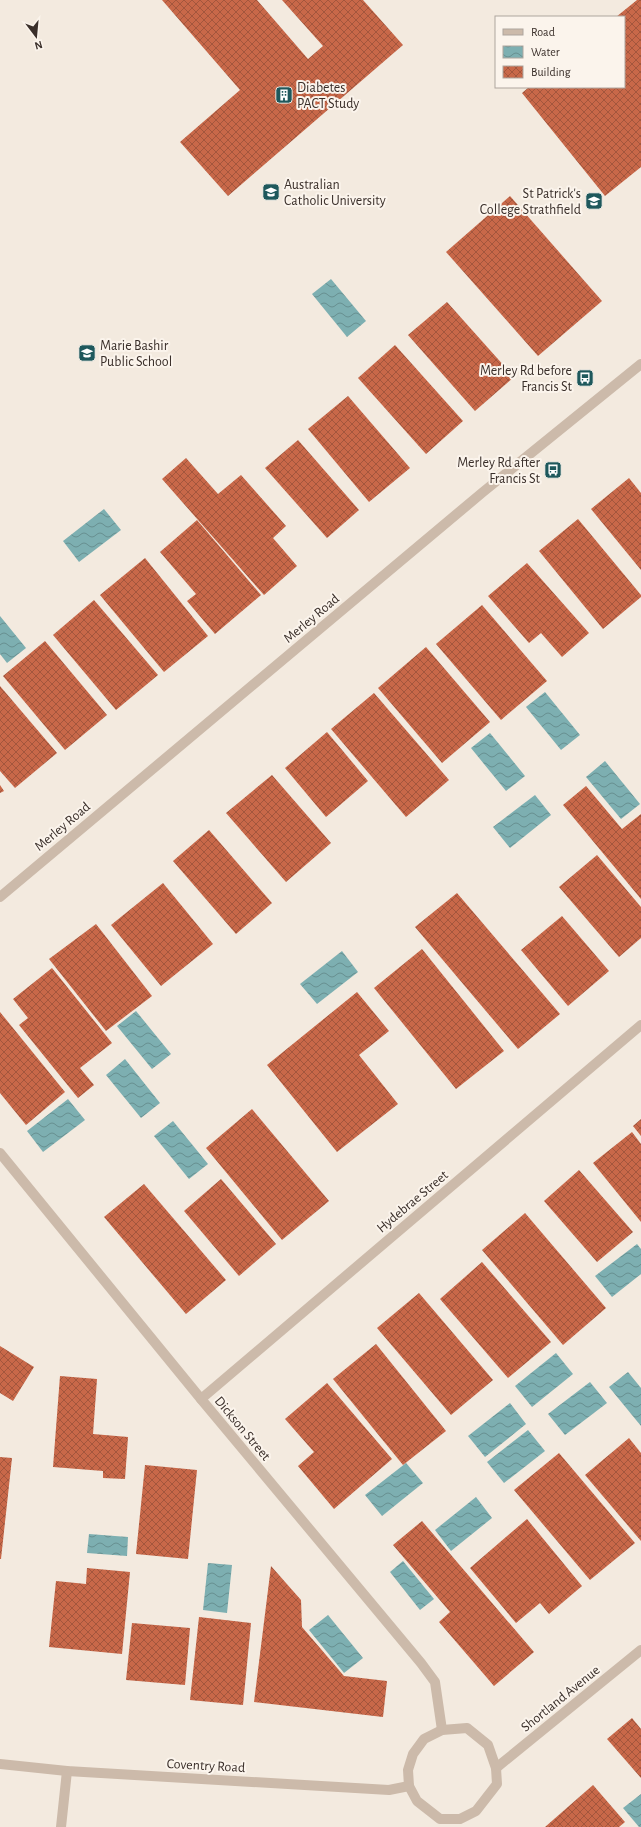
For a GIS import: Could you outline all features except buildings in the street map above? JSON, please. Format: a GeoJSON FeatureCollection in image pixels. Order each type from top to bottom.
{"type":"FeatureCollection","features":[{"type":"Feature","properties":{"kind":"street","name":"Merley Road"},"geometry":{"type":"LineString","coordinates":[[0,897],[483,492],[641,364]]}},
{"type":"Feature","properties":{"kind":"street","name":"Hydebrae Street"},"geometry":{"type":"LineString","coordinates":[[201,1399],[641,1025]]}},
{"type":"Feature","properties":{"kind":"street","name":"Dickson Street"},"geometry":{"type":"LineString","coordinates":[[0,1153],[201,1399],[421,1663],[435,1682],[442,1730]]}},
{"type":"Feature","properties":{"kind":"street","name":"Shortland Avenue"},"geometry":{"type":"LineString","coordinates":[[496,1768],[641,1650]]}},
{"type":"Feature","properties":{"kind":"street"},"geometry":{"type":"LineString","coordinates":[[467,1728],[488,1745],[496,1768],[496,1784],[486,1800],[462,1823],[440,1819],[417,1801],[409,1786],[408,1770],[413,1754],[424,1739],[442,1730],[467,1728]]}},
{"type":"Feature","properties":{"kind":"street","name":"Coventry Road"},"geometry":{"type":"LineString","coordinates":[[0,1764],[66,1771],[388,1790],[409,1786]]}},
{"type":"Feature","properties":{"kind":"street"},"geometry":{"type":"LineString","coordinates":[[61,1827],[66,1771]]}},
{"type":"Feature","properties":{"kind":"water"},"geometry":{"type":"Polygon","coordinates":[[[331,279],[366,321],[347,337],[312,294],[331,279]]]}},
{"type":"Feature","properties":{"kind":"water"},"geometry":{"type":"Polygon","coordinates":[[[104,509],[121,530],[79,562],[63,541],[104,509]]]}},
{"type":"Feature","properties":{"kind":"water"},"geometry":{"type":"Polygon","coordinates":[[[0,616],[26,648],[7,663],[0,654],[0,616]]]}},
{"type":"Feature","properties":{"kind":"water"},"geometry":{"type":"Polygon","coordinates":[[[545,692],[580,735],[561,750],[526,707],[545,692]]]}},
{"type":"Feature","properties":{"kind":"water"},"geometry":{"type":"Polygon","coordinates":[[[490,733],[525,776],[506,791],[471,748],[490,733]]]}},
{"type":"Feature","properties":{"kind":"water"},"geometry":{"type":"Polygon","coordinates":[[[605,761],[640,804],[621,819],[586,777],[605,761]]]}},
{"type":"Feature","properties":{"kind":"water"},"geometry":{"type":"Polygon","coordinates":[[[535,795],[551,815],[510,848],[493,827],[535,795]]]}},
{"type":"Feature","properties":{"kind":"water"},"geometry":{"type":"Polygon","coordinates":[[[342,951],[358,972],[317,1004],[300,984],[342,951]]]}},
{"type":"Feature","properties":{"kind":"water"},"geometry":{"type":"Polygon","coordinates":[[[136,1011],[171,1054],[152,1069],[117,1026],[136,1011]]]}},
{"type":"Feature","properties":{"kind":"water"},"geometry":{"type":"Polygon","coordinates":[[[125,1059],[160,1103],[141,1118],[106,1075],[125,1059]]]}},
{"type":"Feature","properties":{"kind":"water"},"geometry":{"type":"Polygon","coordinates":[[[68,1099],[85,1120],[43,1152],[27,1131],[68,1099]]]}},
{"type":"Feature","properties":{"kind":"water"},"geometry":{"type":"Polygon","coordinates":[[[173,1121],[208,1164],[189,1179],[154,1136],[173,1121]]]}},
{"type":"Feature","properties":{"kind":"water"},"geometry":{"type":"Polygon","coordinates":[[[637,1244],[641,1249],[641,1274],[612,1297],[595,1276],[637,1244]]]}},
{"type":"Feature","properties":{"kind":"water"},"geometry":{"type":"Polygon","coordinates":[[[556,1353],[573,1374],[532,1407],[515,1386],[556,1353]]]}},
{"type":"Feature","properties":{"kind":"water"},"geometry":{"type":"Polygon","coordinates":[[[628,1372],[641,1388],[641,1426],[609,1387],[628,1372]]]}},
{"type":"Feature","properties":{"kind":"water"},"geometry":{"type":"Polygon","coordinates":[[[590,1382],[607,1403],[565,1435],[548,1414],[590,1382]]]}},
{"type":"Feature","properties":{"kind":"water"},"geometry":{"type":"Polygon","coordinates":[[[510,1403],[526,1424],[485,1457],[468,1436],[510,1403]]]}},
{"type":"Feature","properties":{"kind":"water"},"geometry":{"type":"Polygon","coordinates":[[[528,1430],[545,1451],[504,1483],[487,1462],[528,1430]]]}},
{"type":"Feature","properties":{"kind":"water"},"geometry":{"type":"Polygon","coordinates":[[[406,1463],[423,1483],[382,1516],[365,1495],[406,1463]]]}},
{"type":"Feature","properties":{"kind":"water"},"geometry":{"type":"Polygon","coordinates":[[[476,1497],[492,1518],[451,1551],[435,1530],[476,1497]]]}},
{"type":"Feature","properties":{"kind":"water"},"geometry":{"type":"Polygon","coordinates":[[[89,1534],[128,1537],[127,1556],[87,1553],[89,1534]]]}},
{"type":"Feature","properties":{"kind":"water"},"geometry":{"type":"Polygon","coordinates":[[[403,1561],[434,1599],[420,1610],[390,1572],[403,1561]]]}},
{"type":"Feature","properties":{"kind":"water"},"geometry":{"type":"Polygon","coordinates":[[[208,1563],[232,1565],[227,1613],[203,1610],[208,1563]]]}},
{"type":"Feature","properties":{"kind":"water"},"geometry":{"type":"Polygon","coordinates":[[[328,1615],[363,1658],[344,1673],[309,1630],[328,1615]]]}},
{"type":"Feature","properties":{"kind":"water"},"geometry":{"type":"Polygon","coordinates":[[[641,1794],[641,1827],[639,1827],[623,1808],[641,1794]]]}},
{"type":"Feature","properties":{"kind":"place","name":"Diabetes PACT Study"},"geometry":{"type":"Point","coordinates":[284,95]}},
{"type":"Feature","properties":{"kind":"place","name":"Australian Catholic University"},"geometry":{"type":"Point","coordinates":[271,192]}},
{"type":"Feature","properties":{"kind":"place","name":"St Patrick's College Strathfield"},"geometry":{"type":"Point","coordinates":[594,201]}},
{"type":"Feature","properties":{"kind":"place","name":"Marie Bashir Public School"},"geometry":{"type":"Point","coordinates":[87,353]}},
{"type":"Feature","properties":{"kind":"place","name":"Merley Rd before Francis St"},"geometry":{"type":"Point","coordinates":[585,378]}},
{"type":"Feature","properties":{"kind":"place","name":"Merley Rd after Francis St"},"geometry":{"type":"Point","coordinates":[553,470]}}]}
